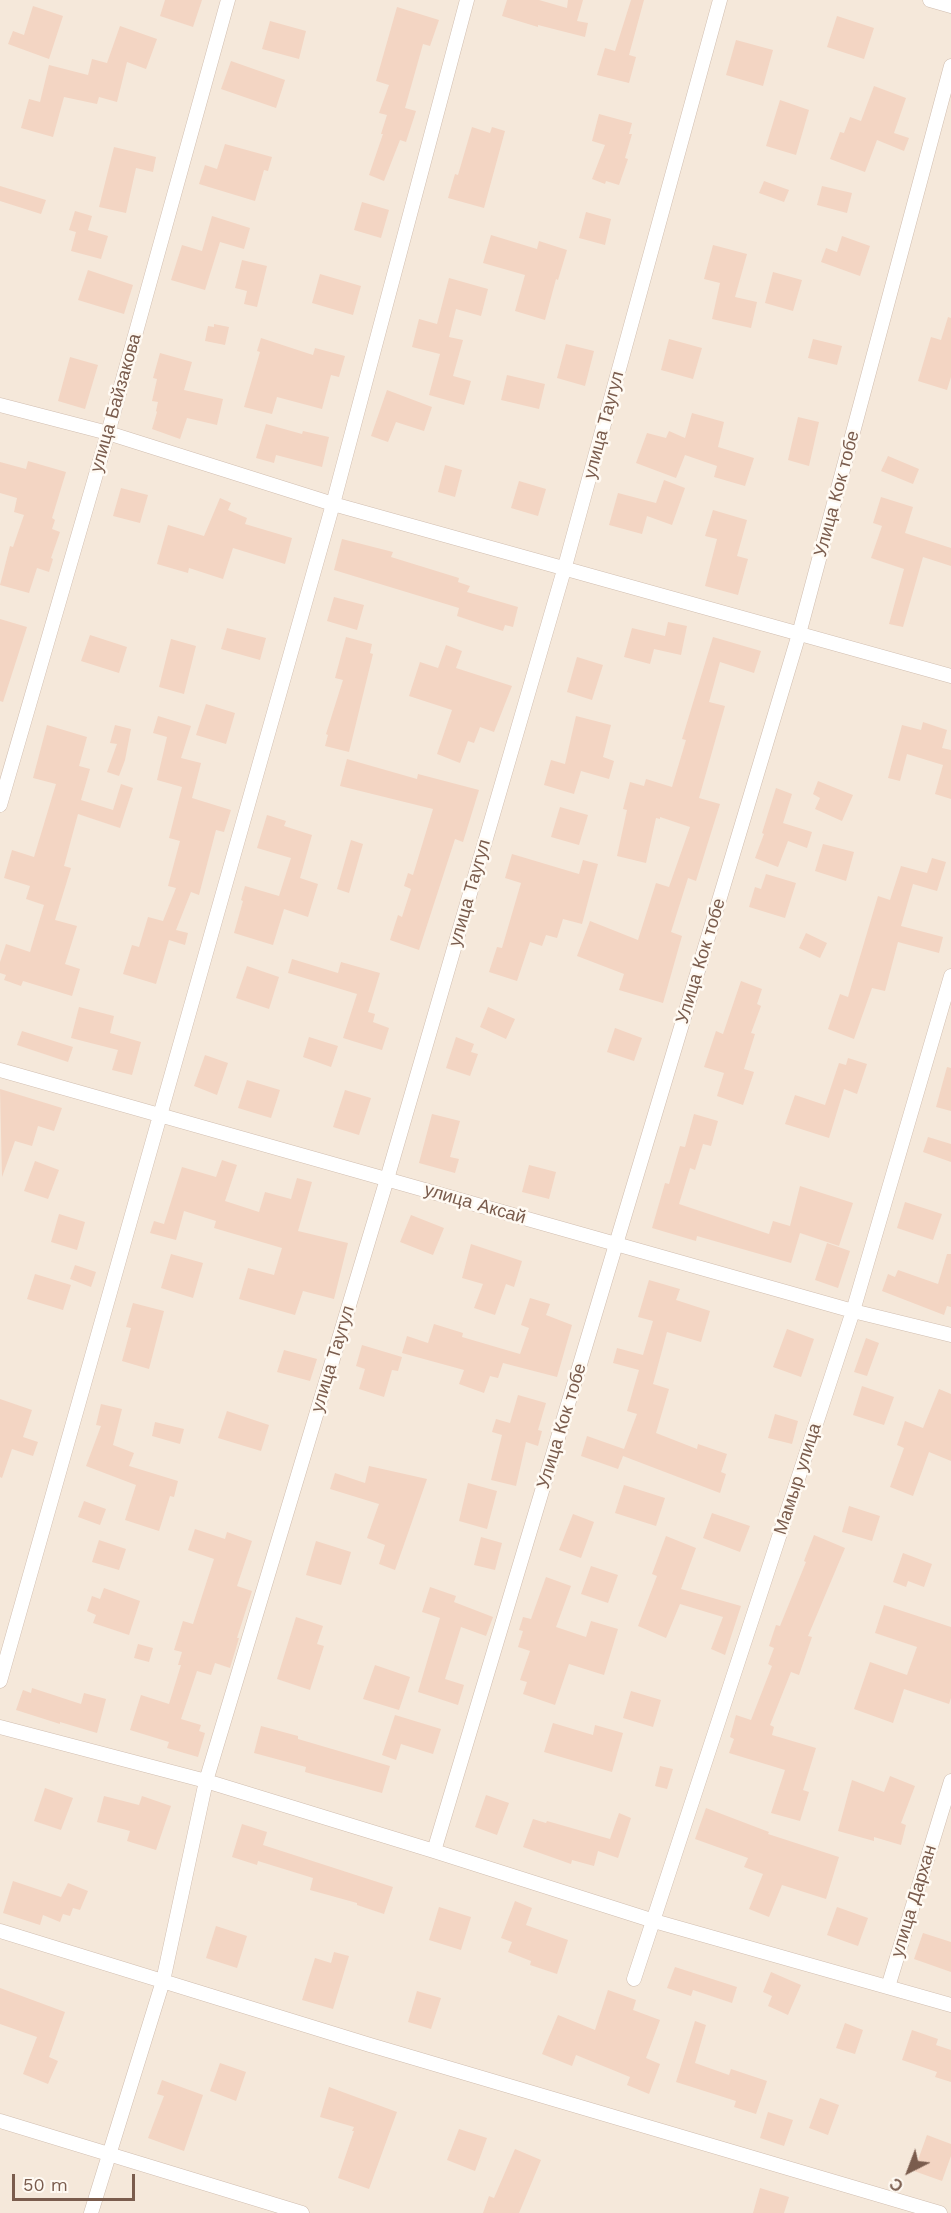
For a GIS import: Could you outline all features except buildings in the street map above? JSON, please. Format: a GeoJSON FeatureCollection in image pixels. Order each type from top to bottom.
{"type":"FeatureCollection","features":[{"type":"Feature","properties":{"kind":"street","name":"улица Байзакова"},"geometry":{"type":"LineString","coordinates":[[0,805],[108,433],[228,0]]}},
{"type":"Feature","properties":{"kind":"street"},"geometry":{"type":"LineString","coordinates":[[0,1681],[333,504],[467,0]]}},
{"type":"Feature","properties":{"kind":"street","name":"улица Таугул"},"geometry":{"type":"LineString","coordinates":[[91,2213],[163,1981],[206,1781],[387,1179],[564,570],[720,0]]}},
{"type":"Feature","properties":{"kind":"street"},"geometry":{"type":"LineString","coordinates":[[930,0],[951,6]]}},
{"type":"Feature","properties":{"kind":"street","name":"Улица Кок тобе"},"geometry":{"type":"LineString","coordinates":[[434,1851],[799,634],[951,66]]}},
{"type":"Feature","properties":{"kind":"street"},"geometry":{"type":"LineString","coordinates":[[0,405],[108,433],[333,504],[564,570],[951,676]]}},
{"type":"Feature","properties":{"kind":"street","name":"Мамыр улица"},"geometry":{"type":"LineString","coordinates":[[634,1979],[853,1311],[951,976]]}},
{"type":"Feature","properties":{"kind":"street","name":"улица Аксай"},"geometry":{"type":"LineString","coordinates":[[0,1070],[853,1311],[951,1335]]}},
{"type":"Feature","properties":{"kind":"street"},"geometry":{"type":"LineString","coordinates":[[0,1727],[206,1781],[654,1921],[951,2005]]}},
{"type":"Feature","properties":{"kind":"street","name":"улица Дархан"},"geometry":{"type":"LineString","coordinates":[[888,1987],[951,1781]]}},
{"type":"Feature","properties":{"kind":"street"},"geometry":{"type":"LineString","coordinates":[[0,1931],[382,2048],[940,2213]]}},
{"type":"Feature","properties":{"kind":"street"},"geometry":{"type":"LineString","coordinates":[[0,2121],[302,2213]]}},
{"type":"Feature","properties":{"kind":"shaded area"},"geometry":{"type":"Polygon","coordinates":[[[0,0],[951,0],[951,2213],[0,2213],[0,0]]]}}]}
